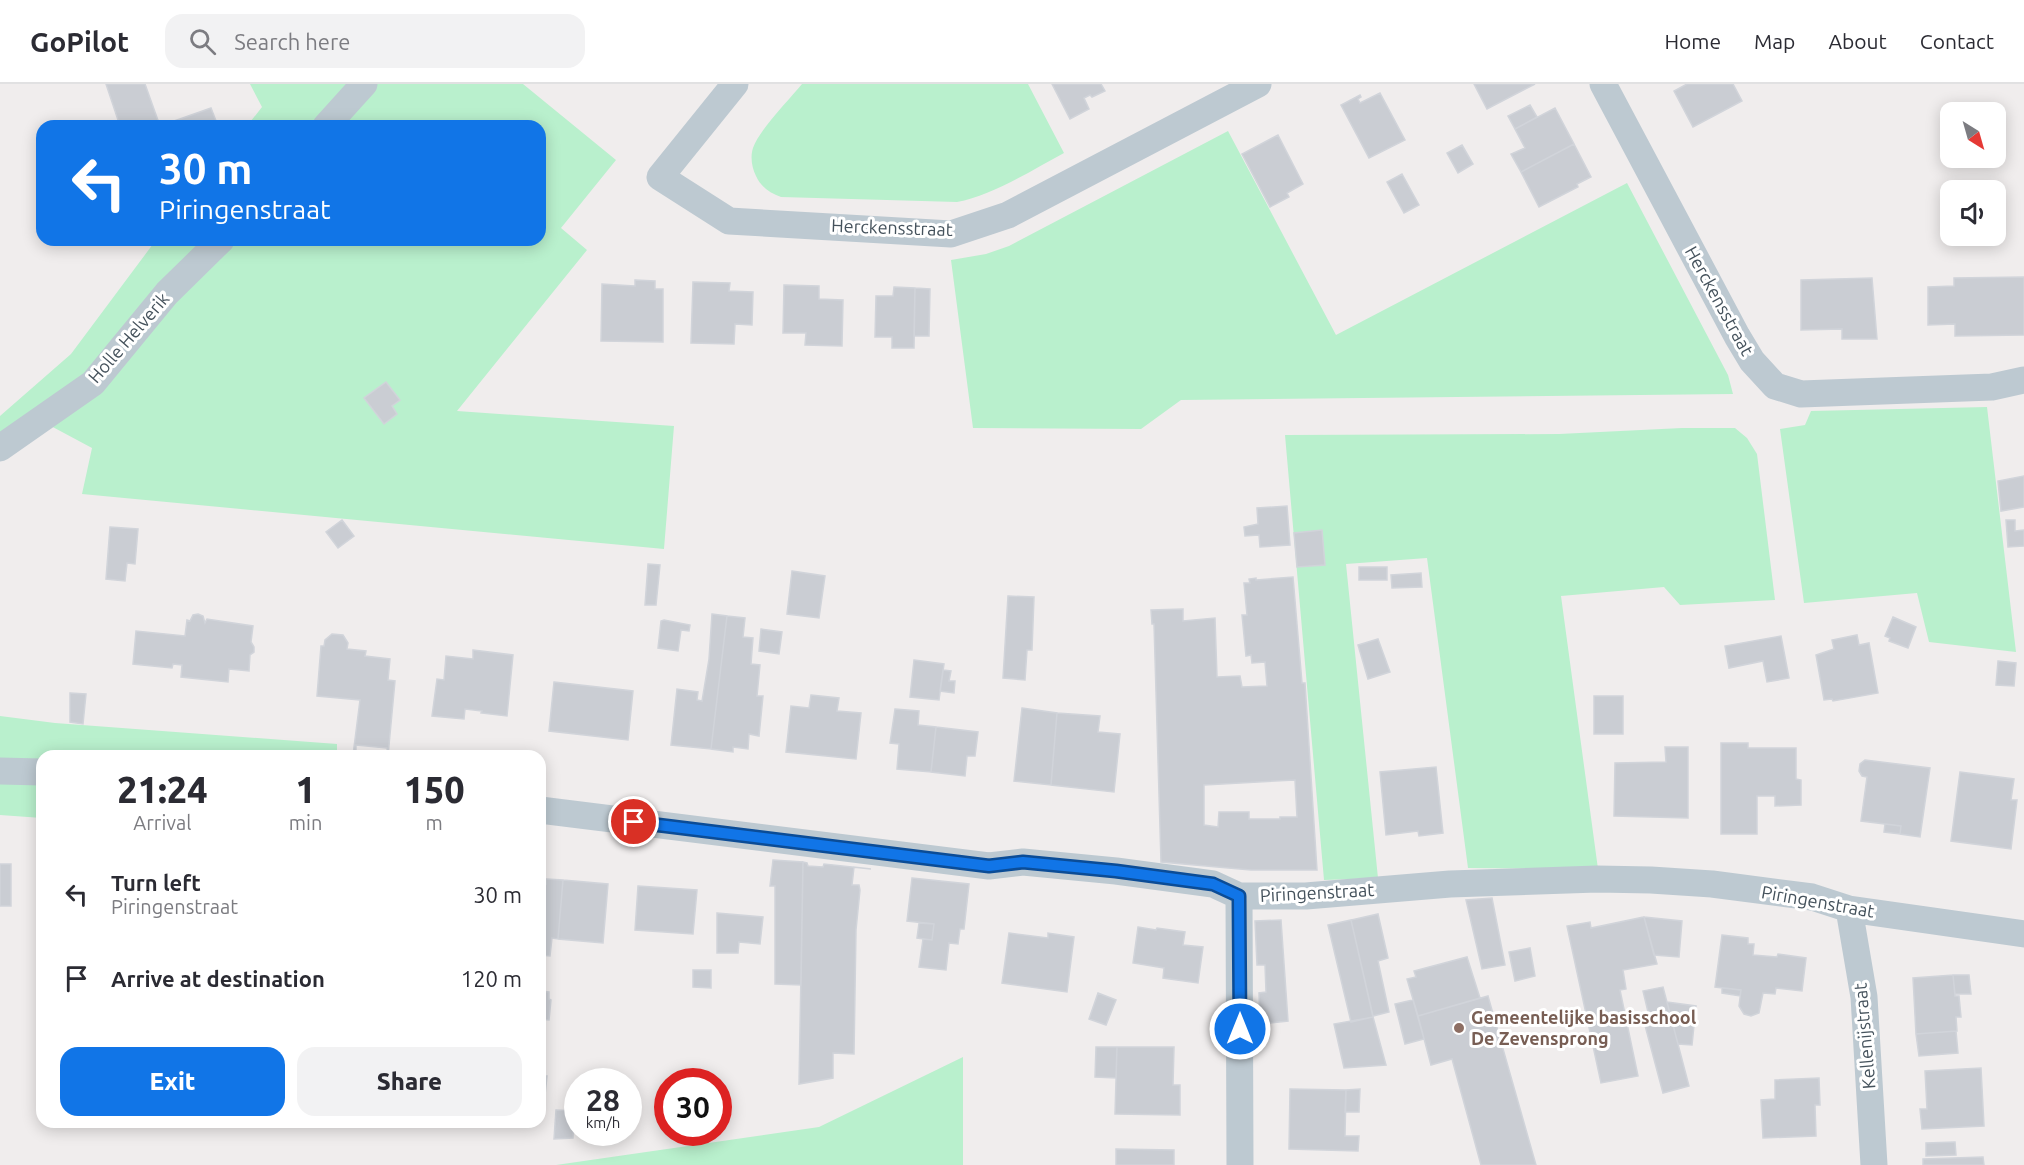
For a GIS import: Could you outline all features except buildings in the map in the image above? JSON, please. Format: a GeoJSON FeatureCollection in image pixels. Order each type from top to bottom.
{"type":"FeatureCollection","features":[{"type":"Feature","properties":{"kind":"street"},"geometry":{"type":"LineString","coordinates":[[331,120],[364,84]]}},
{"type":"Feature","properties":{"kind":"street","name":"Herckensstraat"},"geometry":{"type":"LineString","coordinates":[[735,84],[660,177],[729,221],[951,234],[1008,215],[1258,84]]}},
{"type":"Feature","properties":{"kind":"street","name":"Herckensstraat"},"geometry":{"type":"LineString","coordinates":[[1603,84],[1737,336],[1752,361],[1775,386],[1801,394],[1992,387],[2024,380]]}},
{"type":"Feature","properties":{"kind":"street","name":"Holle Helverik"},"geometry":{"type":"LineString","coordinates":[[0,448],[93,383],[167,293],[215,246]]}},
{"type":"Feature","properties":{"kind":"street"},"geometry":{"type":"LineString","coordinates":[[0,771],[36,771]]}},
{"type":"Feature","properties":{"kind":"street","name":"Piringenstraat"},"geometry":{"type":"LineString","coordinates":[[546,811],[989,866],[1023,862],[1116,871],[1213,884],[1239,896],[1306,896],[1450,884],[1608,879],[1723,886],[1812,897],[1849,909],[2024,934]]}},
{"type":"Feature","properties":{"kind":"street"},"geometry":{"type":"LineString","coordinates":[[1239,896],[1240,1165]]}},
{"type":"Feature","properties":{"kind":"street","name":"Kellenijstraat"},"geometry":{"type":"LineString","coordinates":[[1849,909],[1864,997],[1874,1165]]}},
{"type":"Feature","properties":{"kind":"green space"},"geometry":{"type":"Polygon","coordinates":[[[250,84],[523,84],[616,160],[561,228],[587,250],[457,411],[674,426],[664,549],[82,494],[92,448],[49,425],[0,434],[0,416],[71,354],[152,246],[546,246],[546,120],[252,120],[262,107],[250,84]]]}},
{"type":"Feature","properties":{"kind":"green space"},"geometry":{"type":"Polygon","coordinates":[[[802,84],[1028,84],[1064,153],[998,188],[957,202],[781,197],[766,189],[758,180],[753,166],[752,151],[768,124],[802,84]]]}},
{"type":"Feature","properties":{"kind":"green space"},"geometry":{"type":"Polygon","coordinates":[[[1228,131],[1336,335],[1627,183],[1728,375],[1733,394],[1181,400],[1141,429],[973,428],[951,260],[986,254],[1009,246],[1228,131]]]}},
{"type":"Feature","properties":{"kind":"green space"},"geometry":{"type":"Polygon","coordinates":[[[1987,407],[2016,652],[1929,642],[1917,593],[1804,603],[1780,429],[1805,425],[1811,411],[1987,407]]]}},
{"type":"Feature","properties":{"kind":"green space"},"geometry":{"type":"Polygon","coordinates":[[[1682,428],[1735,428],[1747,438],[1757,454],[1775,600],[1680,605],[1664,587],[1561,596],[1598,869],[1468,868],[1427,558],[1346,564],[1378,878],[1324,880],[1285,435],[1559,434],[1682,428]]]}},
{"type":"Feature","properties":{"kind":"green space"},"geometry":{"type":"Polygon","coordinates":[[[0,716],[55,723],[337,744],[337,750],[36,750],[36,818],[0,815],[0,716]]]}},
{"type":"Feature","properties":{"kind":"green space"},"geometry":{"type":"Polygon","coordinates":[[[963,1057],[963,1165],[556,1165],[688,1146],[732,1146],[732,1140],[819,1127],[963,1057]]]}},
{"type":"Feature","properties":{"kind":"place","name":"Gemeentelijke basisschool De Zevensprong"},"geometry":{"type":"Point","coordinates":[1459,1028]}},
{"type":"Feature","properties":{"kind":"route"},"geometry":{"type":"LineString","coordinates":[[634,822],[989,866],[1023,862],[1213,884],[1239,896],[1240,1029]]}}]}
